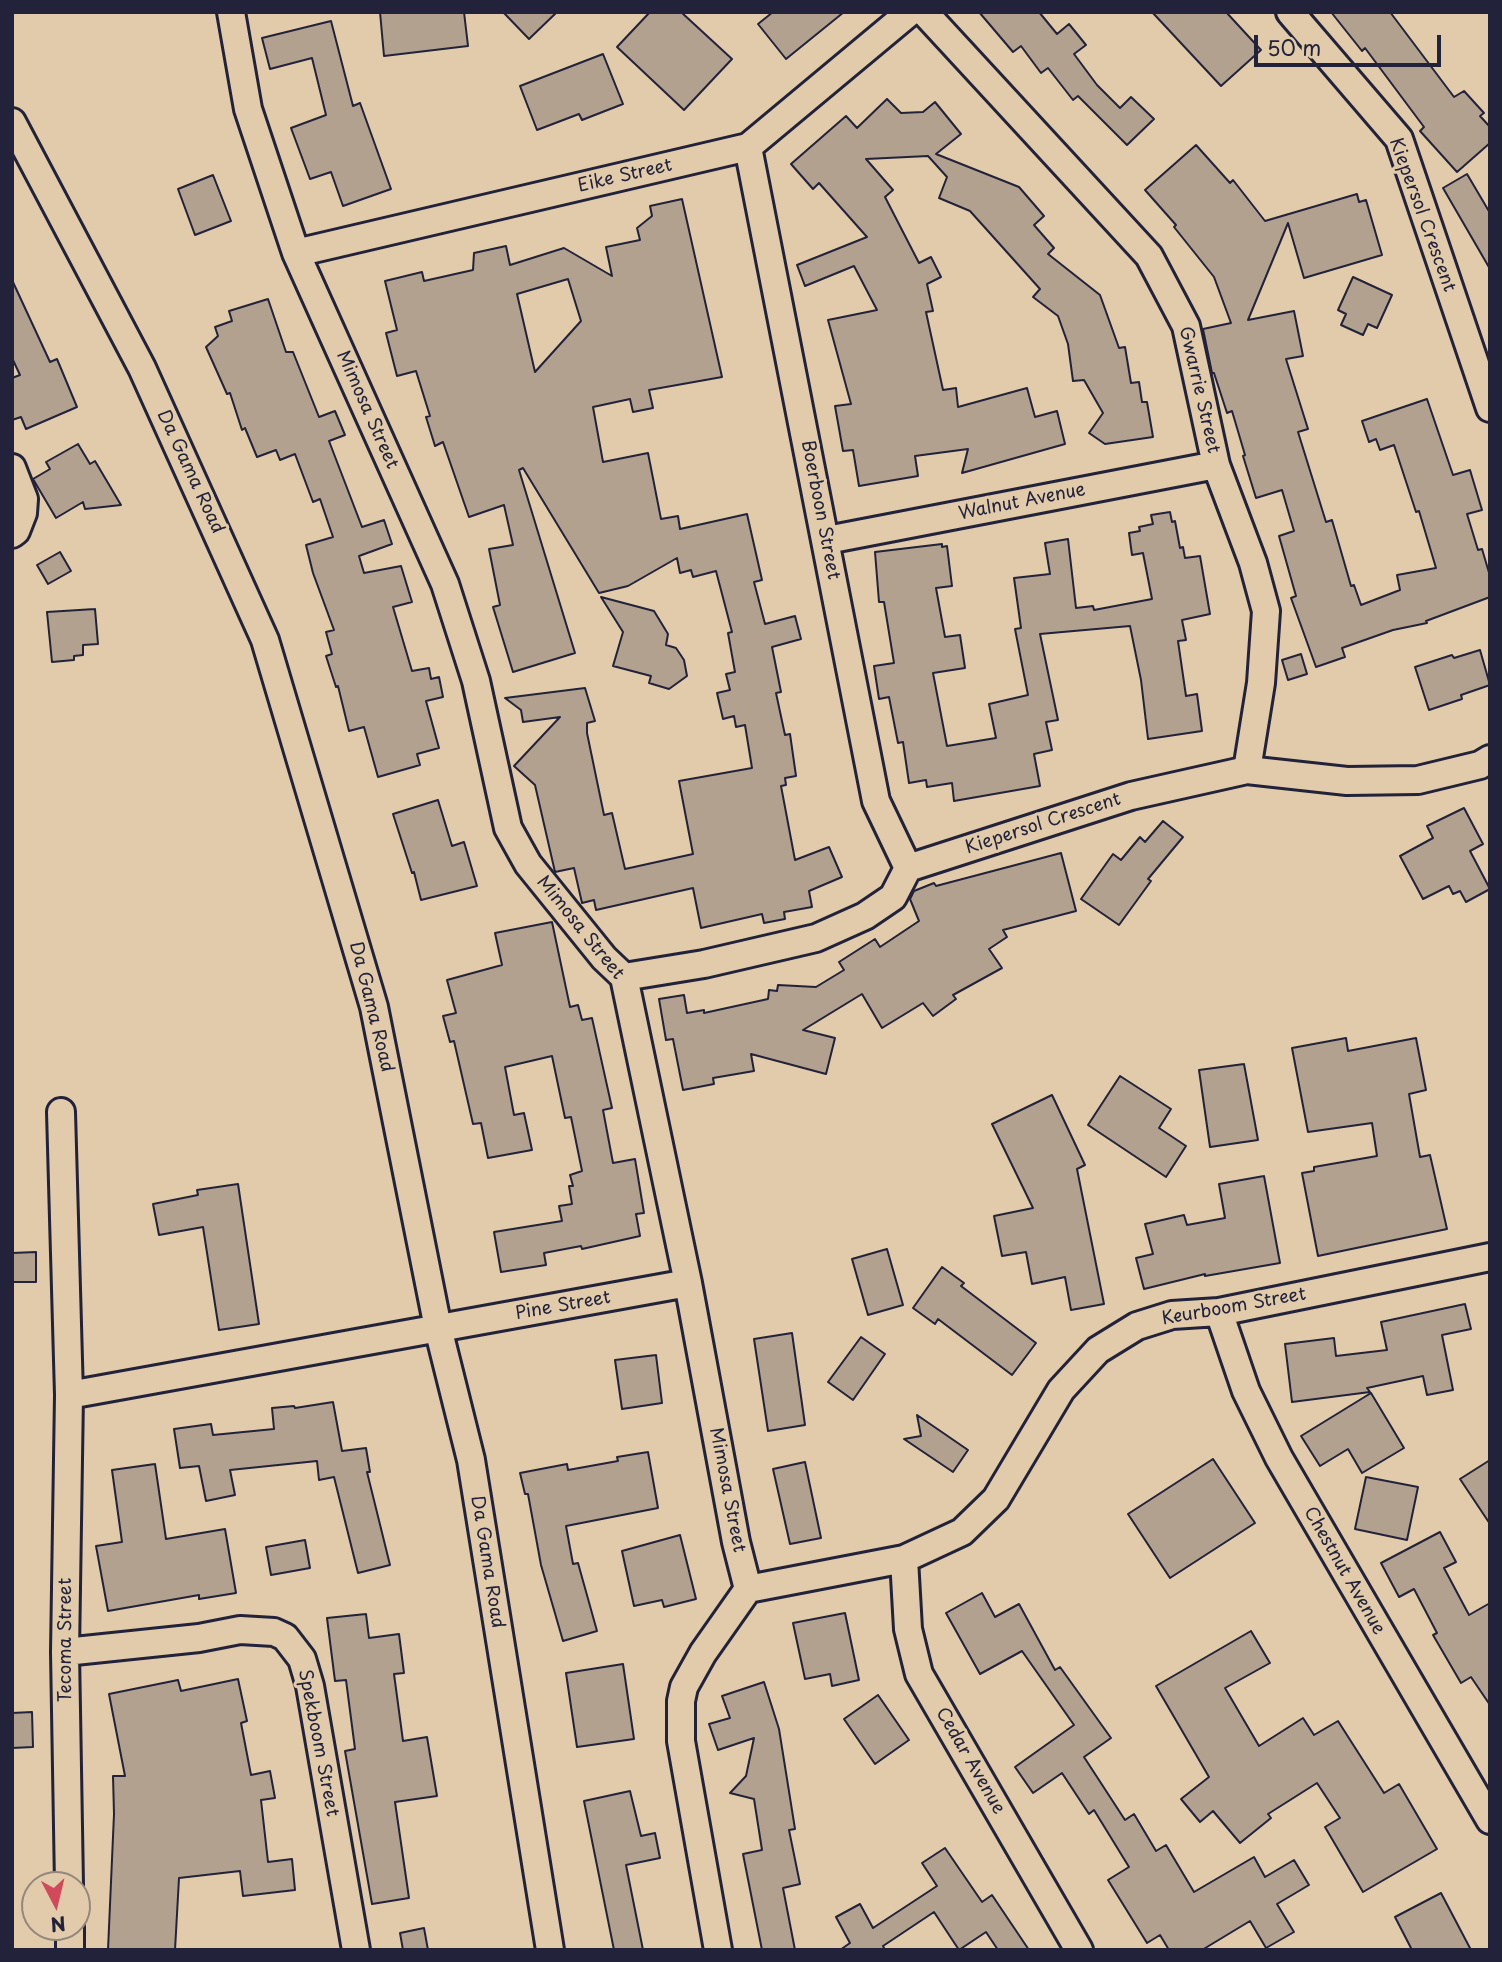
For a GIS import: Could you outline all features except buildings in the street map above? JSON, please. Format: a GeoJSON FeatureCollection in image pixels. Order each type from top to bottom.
{"type":"FeatureCollection","features":[{"type":"Feature","properties":{"kind":"street","name":"Mimosa Street"},"geometry":{"type":"LineString","coordinates":[[231,12],[248,108],[296,253],[445,584],[476,681],[508,828],[528,864],[604,958],[624,977],[688,1283],[736,1542],[748,1590]]}},
{"type":"Feature","properties":{"kind":"street","name":"Eike Street"},"geometry":{"type":"LineString","coordinates":[[296,253],[748,146],[910,12]]}},
{"type":"Feature","properties":{"kind":"street","name":"Gwarrie Street"},"geometry":{"type":"LineString","coordinates":[[924,12],[1149,256],[1186,326],[1216,465],[1253,563],[1266,611],[1261,683],[1247,770]]}},
{"type":"Feature","properties":{"kind":"street","name":"Kiepersol Crescent"},"geometry":{"type":"LineString","coordinates":[[1290,12],[1399,139],[1490,408]]}},
{"type":"Feature","properties":{"kind":"street","name":"Da Gama Road"},"geometry":{"type":"LineString","coordinates":[[12,121],[142,368],[265,640],[374,1007],[438,1328],[471,1460],[550,1950]]}},
{"type":"Feature","properties":{"kind":"street","name":"Boerboon Street"},"geometry":{"type":"LineString","coordinates":[[748,146],[876,801],[908,868]]}},
{"type":"Feature","properties":{"kind":"street","name":"Walnut Avenue"},"geometry":{"type":"LineString","coordinates":[[827,540],[1216,465]]}},
{"type":"Feature","properties":{"kind":"street"},"geometry":{"type":"LineString","coordinates":[[12,468],[24,499],[23,513],[16,531],[12,534]]}},
{"type":"Feature","properties":{"kind":"street","name":"Kiepersol Crescent"},"geometry":{"type":"LineString","coordinates":[[908,868],[1131,796],[1247,770],[1348,781],[1418,780],[1480,765],[1490,759]]}},
{"type":"Feature","properties":{"kind":"street"},"geometry":{"type":"LineString","coordinates":[[624,977],[704,964],[816,937],[865,916],[893,897],[908,868]]}},
{"type":"Feature","properties":{"kind":"street","name":"Tecoma Street"},"geometry":{"type":"LineString","coordinates":[[61,1112],[69,1395],[65,1652],[69,1871]]}},
{"type":"Feature","properties":{"kind":"street","name":"Keurboom Street"},"geometry":{"type":"LineString","coordinates":[[748,1590],[904,1559],[962,1532],[996,1499],[1061,1390],[1098,1350],[1137,1326],[1172,1315],[1219,1312],[1490,1257]]}},
{"type":"Feature","properties":{"kind":"street","name":"Pine Street"},"geometry":{"type":"LineString","coordinates":[[438,1328],[688,1283]]}},
{"type":"Feature","properties":{"kind":"street","name":"Chestnut Avenue"},"geometry":{"type":"LineString","coordinates":[[1219,1312],[1246,1391],[1279,1458],[1490,1820]]}},
{"type":"Feature","properties":{"kind":"street"},"geometry":{"type":"LineString","coordinates":[[69,1395],[438,1328]]}},
{"type":"Feature","properties":{"kind":"street","name":"Cedar Avenue"},"geometry":{"type":"LineString","coordinates":[[904,1559],[908,1629],[919,1674],[1079,1950]]}},
{"type":"Feature","properties":{"kind":"street"},"geometry":{"type":"LineString","coordinates":[[718,1950],[681,1741],[681,1701],[684,1687],[703,1653],[748,1590]]}},
{"type":"Feature","properties":{"kind":"street","name":"Spekboom Street"},"geometry":{"type":"LineString","coordinates":[[65,1652],[240,1630],[274,1632],[285,1637],[302,1658],[310,1686],[356,1950]]}}]}
